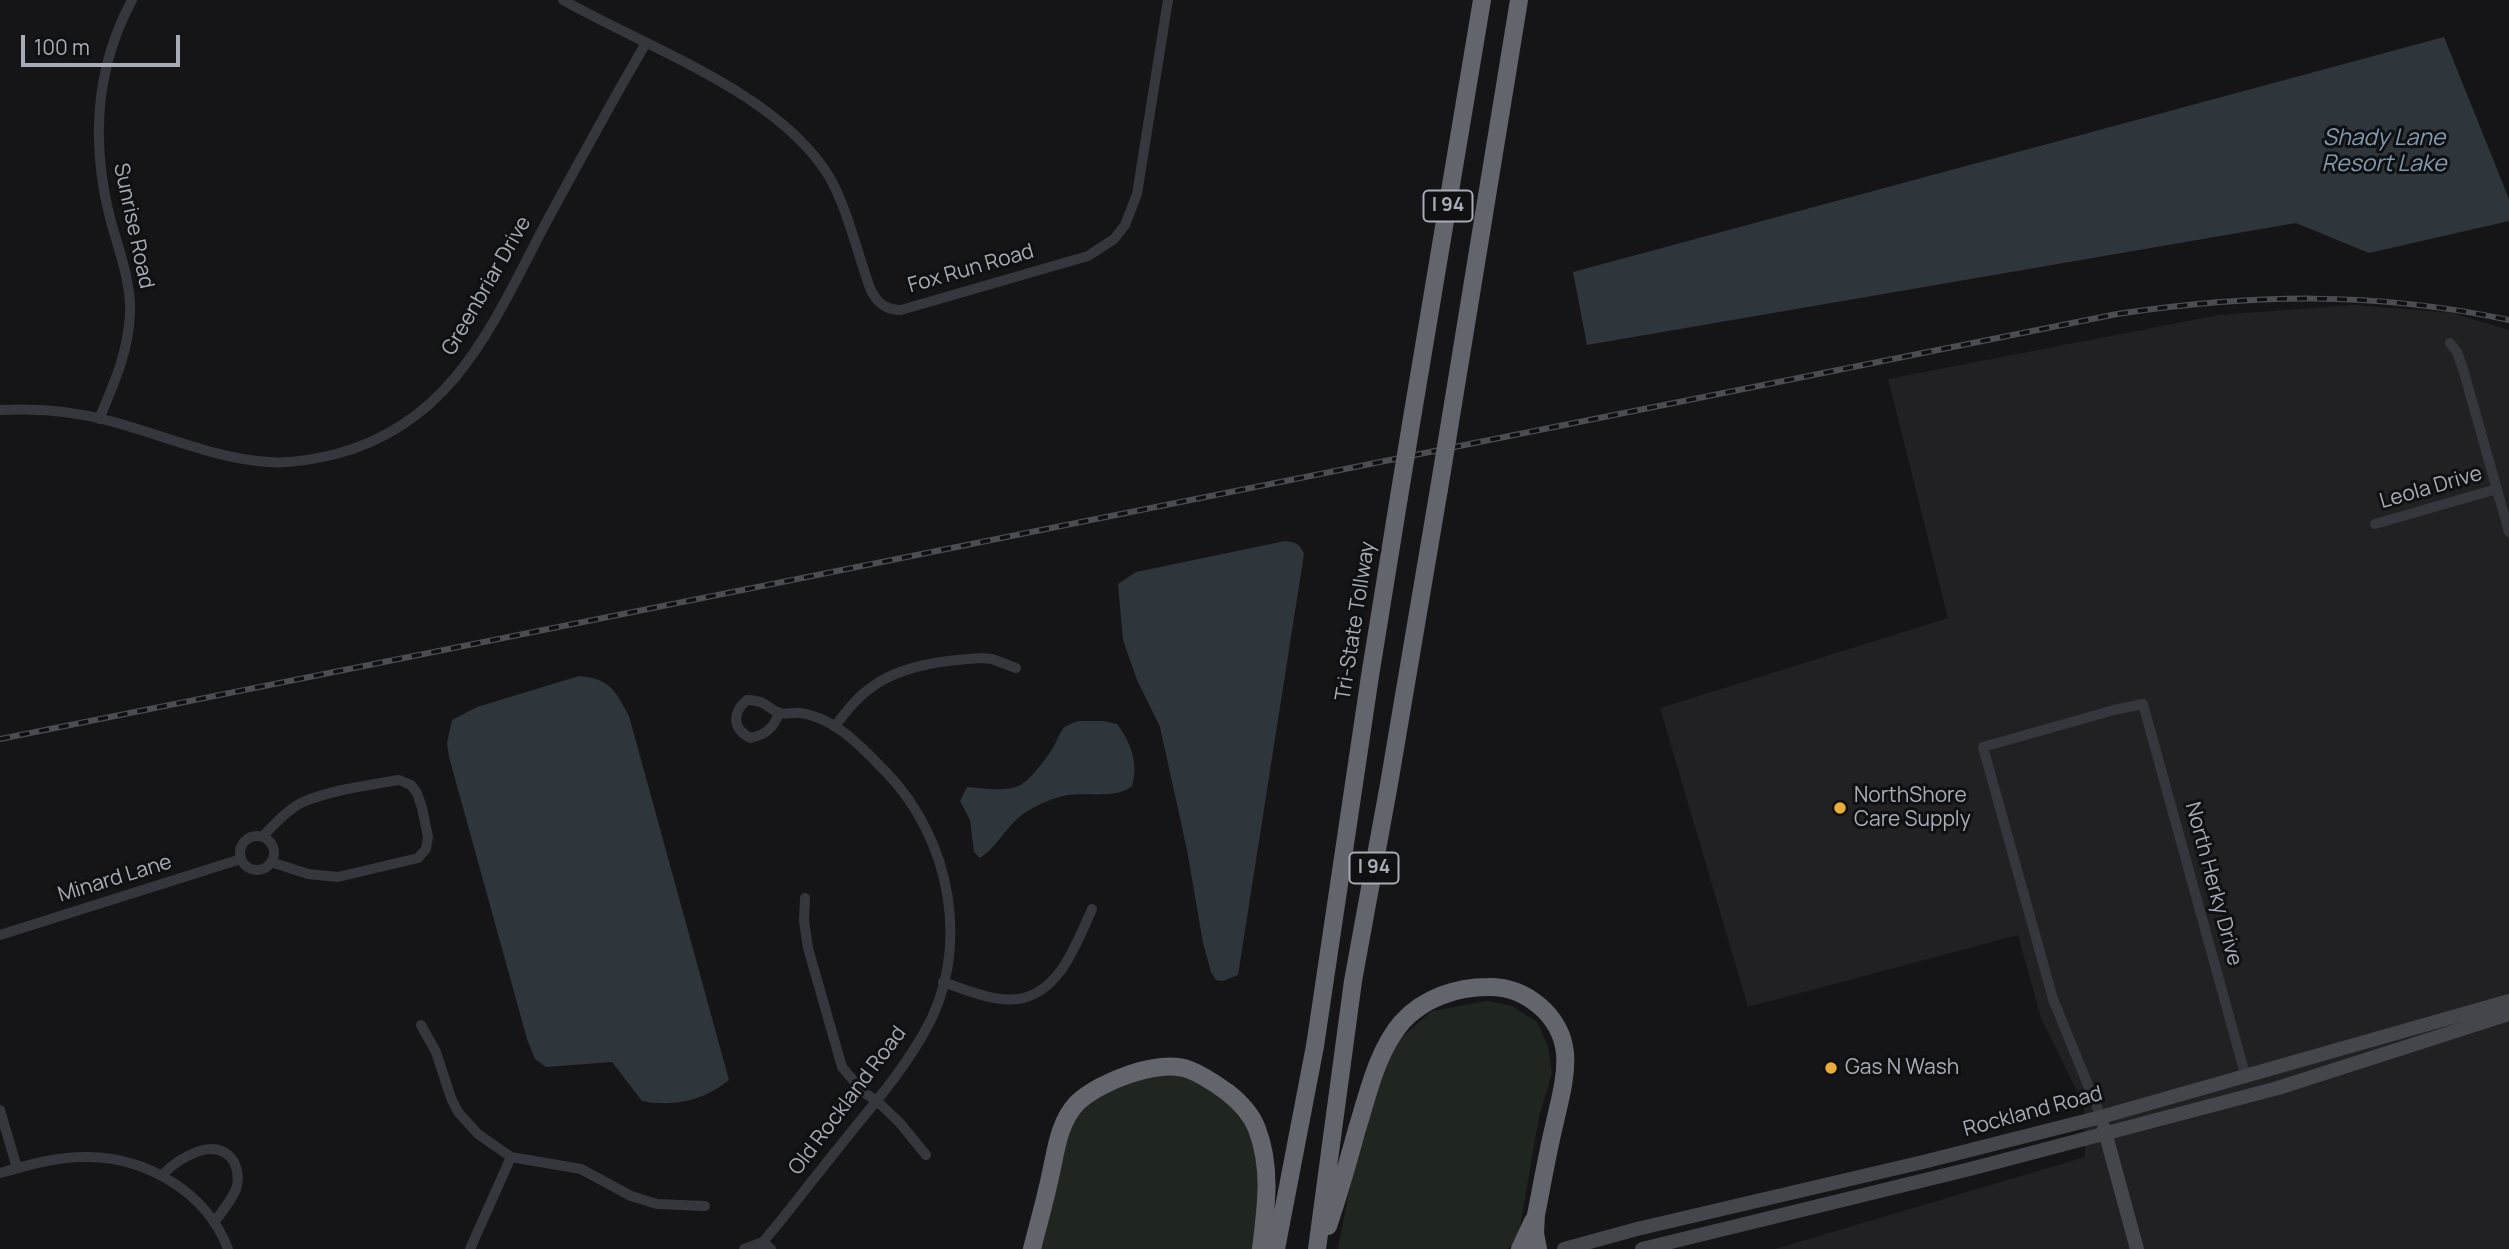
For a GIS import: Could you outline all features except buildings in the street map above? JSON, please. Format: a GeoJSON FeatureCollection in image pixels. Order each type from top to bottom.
{"type":"FeatureCollection","features":[{"type":"Feature","properties":{"kind":"highway","name":"Tri-State Tollway"},"geometry":{"type":"LineString","coordinates":[[1276,1249],[1315,1046],[1370,676],[1482,0]]}},
{"type":"Feature","properties":{"kind":"highway","name":"I 94"},"geometry":{"type":"LineString","coordinates":[[1318,1249],[1353,982],[1390,784],[1519,0]]}},
{"type":"Feature","properties":{"kind":"highway"},"geometry":{"type":"LineString","coordinates":[[1318,1249],[1368,1092],[1386,1047],[1403,1022],[1430,1000],[1468,988],[1496,986],[1513,989],[1531,998],[1545,1011],[1561,1039],[1565,1053],[1564,1078],[1536,1215],[1538,1249]]}},
{"type":"Feature","properties":{"kind":"highway"},"geometry":{"type":"LineString","coordinates":[[1032,1249],[1058,1135],[1076,1104],[1102,1086],[1131,1073],[1167,1067],[1189,1069],[1219,1086],[1248,1112],[1255,1125],[1265,1155],[1268,1175],[1261,1249]]}},
{"type":"Feature","properties":{"kind":"highway"},"geometry":{"type":"LineString","coordinates":[[1520,1249],[1536,1215]]}},
{"type":"Feature","properties":{"kind":"main road","name":"Rockland Road"},"geometry":{"type":"LineString","coordinates":[[1564,1249],[1648,1226],[1923,1162],[2101,1116],[2509,1001]]}},
{"type":"Feature","properties":{"kind":"main road","name":"Rockland Road"},"geometry":{"type":"LineString","coordinates":[[1642,1249],[2105,1134],[2278,1088],[2509,1014]]}},
{"type":"Feature","properties":{"kind":"main road"},"geometry":{"type":"LineString","coordinates":[[2101,1116],[2137,1249]]}},
{"type":"Feature","properties":{"kind":"street","name":"Sunrise Road"},"geometry":{"type":"LineString","coordinates":[[99,419],[120,369],[128,338],[130,309],[126,278],[103,188],[98,124],[103,77],[113,44],[132,0]]}},
{"type":"Feature","properties":{"kind":"street","name":"Fox Run Road"},"geometry":{"type":"LineString","coordinates":[[563,0],[757,104],[787,127],[811,151],[831,179],[874,298],[891,310],[901,310],[1088,256],[1114,239],[1125,225],[1137,194],[1168,0]]}},
{"type":"Feature","properties":{"kind":"street","name":"Greenbriar Drive"},"geometry":{"type":"LineString","coordinates":[[0,410],[29,409],[99,419],[214,454],[271,462],[307,460],[358,448],[385,436],[418,416],[453,382],[480,346],[602,117],[646,43]]}},
{"type":"Feature","properties":{"kind":"street"},"geometry":{"type":"LineString","coordinates":[[2450,343],[2457,352],[2463,369],[2509,532]]}},
{"type":"Feature","properties":{"kind":"street","name":"Leola Drive"},"geometry":{"type":"LineString","coordinates":[[2375,524],[2497,489]]}},
{"type":"Feature","properties":{"kind":"street"},"geometry":{"type":"LineString","coordinates":[[835,726],[855,701],[873,686],[912,669],[981,658],[1016,668]]}},
{"type":"Feature","properties":{"kind":"street","name":"Old Rockland Road"},"geometry":{"type":"LineString","coordinates":[[764,1247],[877,1101],[926,1030],[943,982],[951,941],[950,907],[944,877],[925,825],[898,784],[862,748],[835,726],[801,713],[779,713],[761,701],[747,700],[738,708],[736,718],[743,734],[750,738],[768,731],[779,713]]}},
{"type":"Feature","properties":{"kind":"street","name":"North Herky Drive"},"geometry":{"type":"LineString","coordinates":[[2101,1116],[2053,999],[1983,747],[2143,704],[2245,1074]]}},
{"type":"Feature","properties":{"kind":"street","name":"Minard Lane"},"geometry":{"type":"LineString","coordinates":[[399,780],[411,785],[417,793],[428,837],[426,849],[418,858],[338,877],[308,874],[271,862],[262,869],[252,869],[241,859],[240,849],[246,840],[262,837],[301,803],[399,780]]}},
{"type":"Feature","properties":{"kind":"street"},"geometry":{"type":"LineString","coordinates":[[262,837],[273,848],[271,862]]}},
{"type":"Feature","properties":{"kind":"street","name":"Minard Lane"},"geometry":{"type":"LineString","coordinates":[[0,935],[241,859]]}},
{"type":"Feature","properties":{"kind":"street"},"geometry":{"type":"LineString","coordinates":[[805,898],[804,921],[808,948],[842,1067],[863,1092],[900,1123],[926,1156]]}},
{"type":"Feature","properties":{"kind":"street"},"geometry":{"type":"LineString","coordinates":[[943,982],[996,998],[1018,999],[1036,993],[1053,979],[1072,954],[1092,909]]}},
{"type":"Feature","properties":{"kind":"street"},"geometry":{"type":"LineString","coordinates":[[421,1025],[436,1052],[458,1112],[478,1134],[511,1157],[581,1169],[631,1196],[657,1204],[705,1206]]}},
{"type":"Feature","properties":{"kind":"street"},"geometry":{"type":"LineString","coordinates":[[0,1110],[17,1168]]}},
{"type":"Feature","properties":{"kind":"street"},"geometry":{"type":"LineString","coordinates":[[162,1175],[171,1166],[197,1151],[221,1151],[229,1156],[235,1164],[238,1180],[230,1200],[214,1222]]}},
{"type":"Feature","properties":{"kind":"street"},"geometry":{"type":"LineString","coordinates":[[0,1173],[48,1161],[87,1157],[127,1162],[162,1175],[198,1203],[214,1222],[228,1249]]}},
{"type":"Feature","properties":{"kind":"street"},"geometry":{"type":"LineString","coordinates":[[470,1249],[511,1157]]}},
{"type":"Feature","properties":{"kind":"street"},"geometry":{"type":"LineString","coordinates":[[744,1249],[764,1247]]}},
{"type":"Feature","properties":{"kind":"shaded area"},"geometry":{"type":"Polygon","coordinates":[[[2354,305],[2452,313],[2509,330],[2509,1249],[1775,1249],[2085,1157],[2084,1105],[2041,1018],[2018,935],[1748,1007],[1660,708],[1948,618],[1888,379],[2219,315],[2354,305]]]}},
{"type":"Feature","properties":{"kind":"shaded area"},"geometry":{"type":"Polygon","coordinates":[[[1487,1001],[1512,1006],[1537,1022],[1548,1046],[1552,1073],[1539,1117],[1519,1233],[1514,1245],[1507,1249],[1338,1249],[1352,1176],[1377,1088],[1396,1042],[1432,1011],[1487,1001]]]}},
{"type":"Feature","properties":{"kind":"shaded area"},"geometry":{"type":"Polygon","coordinates":[[[1191,1071],[1243,1113],[1258,1150],[1257,1229],[1253,1249],[1035,1249],[1078,1106],[1114,1083],[1191,1071]]]}},
{"type":"Feature","properties":{"kind":"water","name":"Shady Lane Resort Lake"},"geometry":{"type":"Polygon","coordinates":[[[2444,37],[2509,199],[2509,221],[2369,253],[2296,223],[1587,345],[1573,272],[2444,37]]]}},
{"type":"Feature","properties":{"kind":"water"},"geometry":{"type":"Polygon","coordinates":[[[1285,541],[1297,544],[1304,554],[1238,975],[1223,981],[1216,980],[1203,943],[1187,850],[1160,727],[1137,680],[1123,640],[1118,584],[1136,572],[1285,541]]]}},
{"type":"Feature","properties":{"kind":"water"},"geometry":{"type":"Polygon","coordinates":[[[579,676],[598,680],[610,687],[629,716],[729,1080],[709,1093],[688,1101],[642,1101],[612,1062],[546,1067],[535,1059],[527,1039],[449,757],[447,743],[452,720],[477,707],[579,676]]]}},
{"type":"Feature","properties":{"kind":"water"},"geometry":{"type":"Polygon","coordinates":[[[1079,721],[1117,724],[1126,738],[1134,762],[1132,786],[1117,793],[1063,796],[1037,806],[1024,813],[980,858],[974,852],[970,820],[960,801],[967,787],[1003,789],[1022,784],[1044,761],[1062,730],[1079,721]]]}},
{"type":"Feature","properties":{"kind":"railway"},"geometry":{"type":"LineString","coordinates":[[0,739],[2117,314],[2216,302],[2313,299],[2410,304],[2509,320]]}},
{"type":"Feature","properties":{"kind":"place","name":"NorthShore Care Supply"},"geometry":{"type":"Point","coordinates":[1840,808]}},
{"type":"Feature","properties":{"kind":"place","name":"Gas N Wash"},"geometry":{"type":"Point","coordinates":[1831,1068]}}]}
